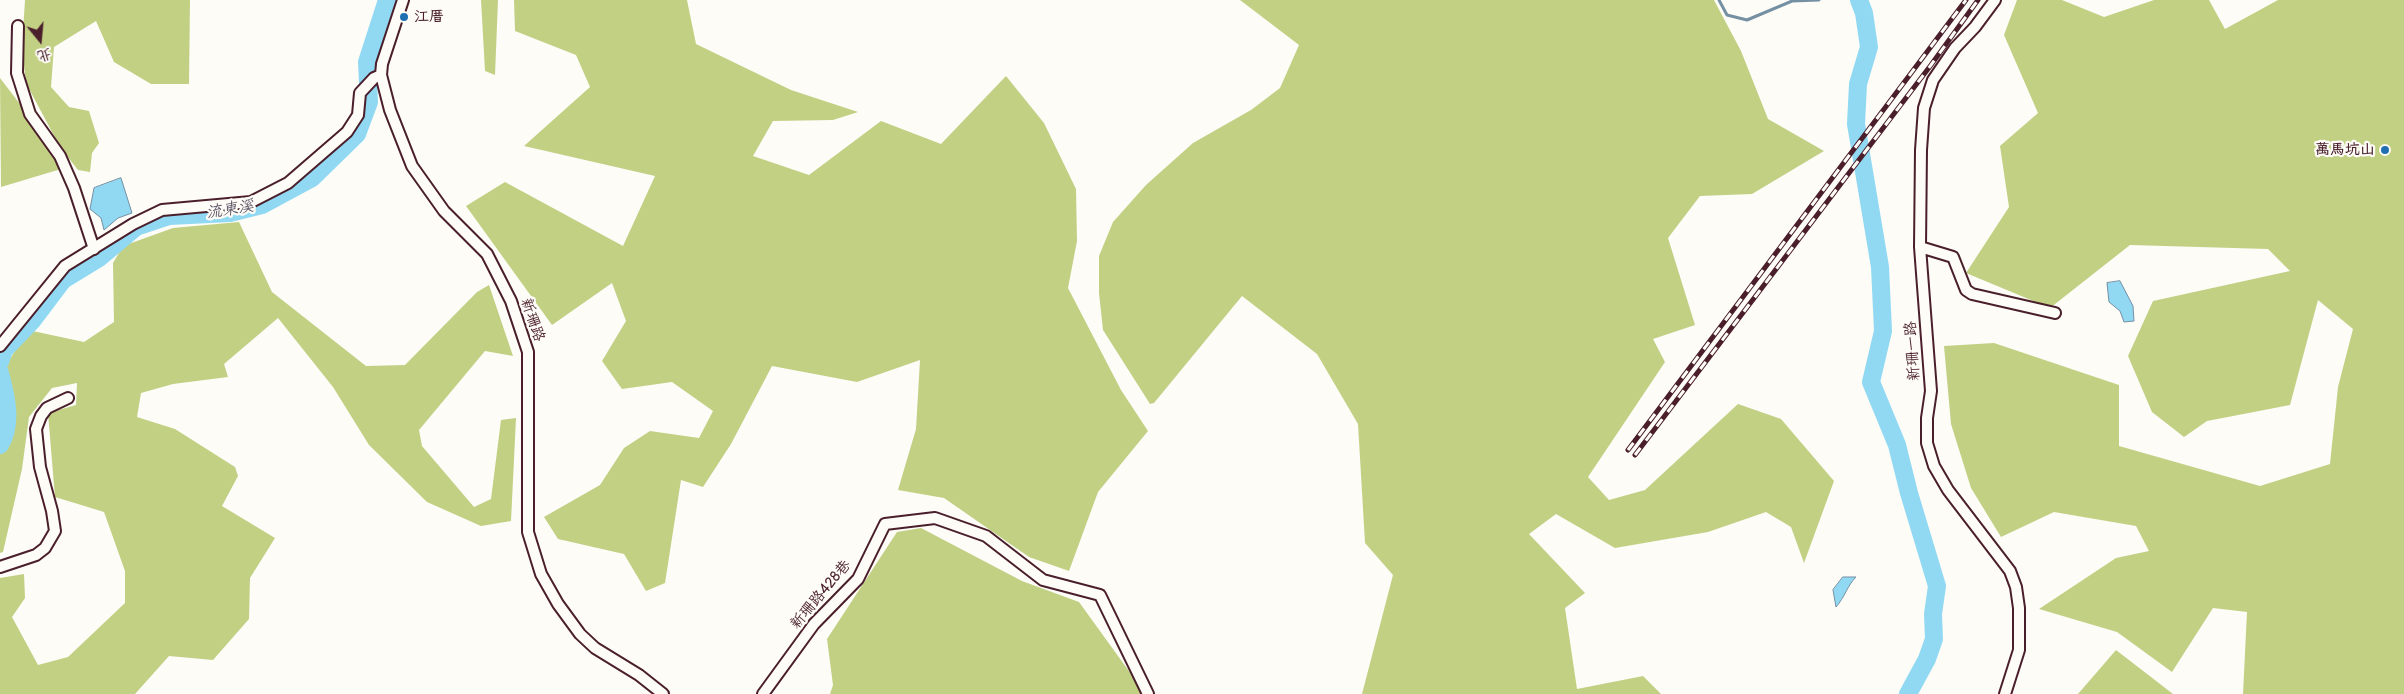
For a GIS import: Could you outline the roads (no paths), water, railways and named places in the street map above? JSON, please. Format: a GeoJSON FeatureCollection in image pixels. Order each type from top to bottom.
{"type":"FeatureCollection","features":[{"type":"Feature","properties":{"kind":"street","name":"新珊路"},"geometry":{"type":"LineString","coordinates":[[403,0],[378,77],[412,166],[444,211],[487,254],[511,301],[528,352],[528,532],[541,574],[558,604],[580,634],[595,648],[639,675],[663,694]]}},
{"type":"Feature","properties":{"kind":"street","name":"新珊一路"},"geometry":{"type":"LineString","coordinates":[[1994,0],[1975,27],[1955,48],[1933,80],[1924,108],[1921,150],[1920,247],[1931,383],[1927,443],[1934,466],[1948,490],[2010,571],[2016,587],[2019,608],[2019,650],[2005,694]]}},
{"type":"Feature","properties":{"kind":"street"},"geometry":{"type":"LineString","coordinates":[[18,26],[17,73],[30,114],[60,156],[74,188],[94,249]]}},
{"type":"Feature","properties":{"kind":"street"},"geometry":{"type":"LineString","coordinates":[[0,346],[65,266],[133,224],[162,210],[242,204],[266,195],[288,182],[347,132],[358,114],[360,93],[364,87],[378,77]]}},
{"type":"Feature","properties":{"kind":"street"},"geometry":{"type":"LineString","coordinates":[[1920,247],[1953,257],[1966,290],[1972,294],[2055,313]]}},
{"type":"Feature","properties":{"kind":"street"},"geometry":{"type":"LineString","coordinates":[[0,566],[36,555],[45,548],[55,530],[40,466],[36,429],[41,416],[47,408],[68,398]]}},
{"type":"Feature","properties":{"kind":"street","name":"新珊路428巷"},"geometry":{"type":"LineString","coordinates":[[763,694],[814,624],[858,579],[885,524],[935,518],[986,536],[1043,580],[1100,595],[1148,694]]}},
{"type":"Feature","properties":{"kind":"water"},"geometry":{"type":"Polygon","coordinates":[[[121,178],[132,213],[118,218],[104,230],[101,218],[90,209],[94,188],[121,178]]]}},
{"type":"Feature","properties":{"kind":"water"},"geometry":{"type":"Polygon","coordinates":[[[2120,281],[2133,306],[2134,321],[2124,322],[2120,311],[2109,302],[2107,283],[2120,281]]]}},
{"type":"Feature","properties":{"kind":"water"},"geometry":{"type":"Polygon","coordinates":[[[1843,577],[1856,577],[1836,607],[1833,590],[1843,577]]]}},
{"type":"Feature","properties":{"kind":"waterway","name":"流東溪"},"geometry":{"type":"LineString","coordinates":[[0,362],[4,350],[32,321],[63,280],[99,258],[136,227],[169,216],[230,213],[262,205],[312,178],[357,134],[369,102],[367,62],[387,0]]}},
{"type":"Feature","properties":{"kind":"waterway"},"geometry":{"type":"LineString","coordinates":[[1719,0],[1727,15],[1747,20],[1792,1],[1819,0]]}},
{"type":"Feature","properties":{"kind":"waterway"},"geometry":{"type":"LineString","coordinates":[[1859,0],[1864,13],[1869,47],[1858,84],[1856,124],[1880,267],[1883,331],[1871,382],[1897,445],[1909,493],[1937,586],[1933,614],[1934,639],[1927,659],[1908,694]]}},
{"type":"Feature","properties":{"kind":"waterway","name":"流東溪"},"geometry":{"type":"LineString","coordinates":[[0,373],[7,409],[6,428],[0,445]]}},
{"type":"Feature","properties":{"kind":"railway"},"geometry":{"type":"LineString","coordinates":[[1628,450],[1966,0]]}},
{"type":"Feature","properties":{"kind":"railway"},"geometry":{"type":"LineString","coordinates":[[1635,455],[1931,65],[1978,0]]}},
{"type":"Feature","properties":{"kind":"place","name":"江厝"},"geometry":{"type":"Point","coordinates":[404,17]}},
{"type":"Feature","properties":{"kind":"place","name":"萬馬坑山"},"geometry":{"type":"Point","coordinates":[2385,150]}}]}
